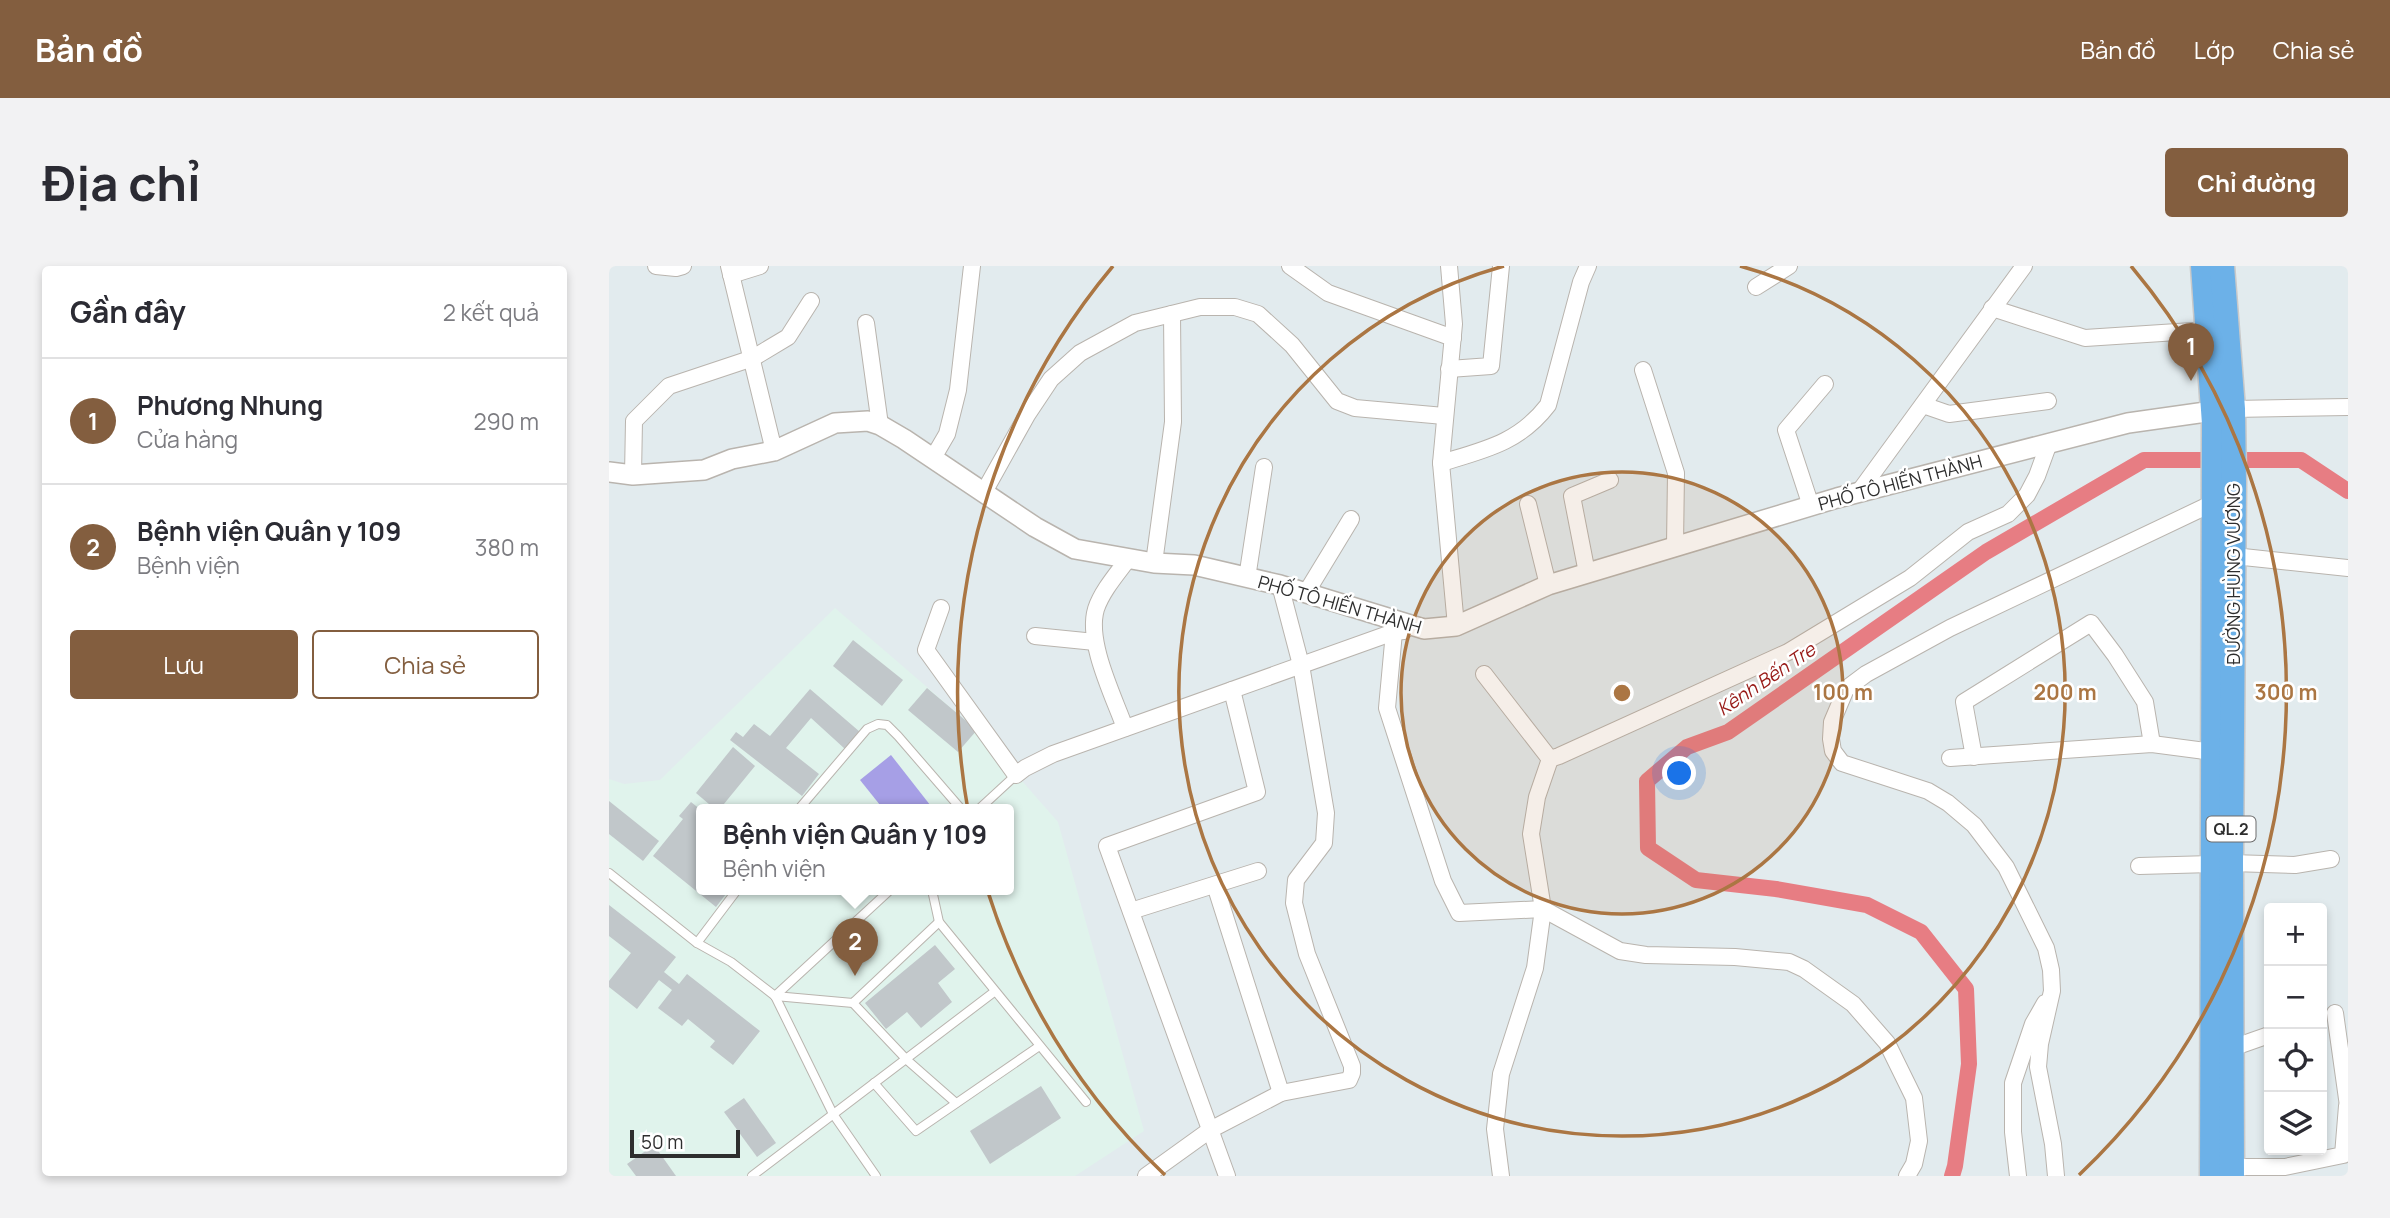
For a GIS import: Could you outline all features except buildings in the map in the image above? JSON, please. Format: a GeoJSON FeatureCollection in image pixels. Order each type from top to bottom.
{"type":"FeatureCollection","features":[{"type":"Feature","properties":{"kind":"main road","name":"ĐƯỜNG HÙNG VƯƠNG"},"geometry":{"type":"LineString","coordinates":[[2203,266],[2208,330],[2224,416]]}},
{"type":"Feature","properties":{"kind":"main road","name":"ĐƯỜNG HÙNG VƯƠNG"},"geometry":{"type":"LineString","coordinates":[[2222,266],[2224,416],[2213,752],[2222,863]]}},
{"type":"Feature","properties":{"kind":"main road","name":"ĐƯỜNG HÙNG VƯƠNG"},"geometry":{"type":"LineString","coordinates":[[2220,490],[2234,556],[2222,863],[2221,1047],[2225,1173]]}},
{"type":"Feature","properties":{"kind":"street"},"geometry":{"type":"LineString","coordinates":[[656,266],[683,266]]}},
{"type":"Feature","properties":{"kind":"street"},"geometry":{"type":"LineString","coordinates":[[760,266],[730,271],[774,451]]}},
{"type":"Feature","properties":{"kind":"street"},"geometry":{"type":"LineString","coordinates":[[933,458],[947,433],[958,390],[972,266]]}},
{"type":"Feature","properties":{"kind":"street"},"geometry":{"type":"LineString","coordinates":[[1290,266],[1328,293],[1453,338]]}},
{"type":"Feature","properties":{"kind":"street"},"geometry":{"type":"LineString","coordinates":[[1449,266],[1454,324],[1441,463],[1456,626]]}},
{"type":"Feature","properties":{"kind":"street"},"geometry":{"type":"LineString","coordinates":[[1449,369],[1491,366],[1501,266]]}},
{"type":"Feature","properties":{"kind":"street"},"geometry":{"type":"LineString","coordinates":[[1441,463],[1495,447],[1535,422],[1548,405],[1578,293],[1588,266]]}},
{"type":"Feature","properties":{"kind":"street"},"geometry":{"type":"LineString","coordinates":[[1756,287],[1789,266]]}},
{"type":"Feature","properties":{"kind":"street"},"geometry":{"type":"LineString","coordinates":[[1859,492],[2024,266]]}},
{"type":"Feature","properties":{"kind":"street"},"geometry":{"type":"LineString","coordinates":[[633,475],[634,421],[669,386],[753,358],[788,337],[811,301]]}},
{"type":"Feature","properties":{"kind":"street"},"geometry":{"type":"LineString","coordinates":[[984,492],[1027,415],[1051,379],[1080,353],[1135,323],[1200,307],[1235,307],[1258,314],[1291,345],[1337,401],[1355,408],[1444,416]]}},
{"type":"Feature","properties":{"kind":"street"},"geometry":{"type":"LineString","coordinates":[[1992,308],[2085,338],[2208,330]]}},
{"type":"Feature","properties":{"kind":"street"},"geometry":{"type":"LineString","coordinates":[[1154,563],[1173,422],[1172,314]]}},
{"type":"Feature","properties":{"kind":"street"},"geometry":{"type":"LineString","coordinates":[[866,323],[880,425]]}},
{"type":"Feature","properties":{"kind":"street"},"geometry":{"type":"LineString","coordinates":[[1643,370],[1676,473],[1675,546]]}},
{"type":"Feature","properties":{"kind":"street"},"geometry":{"type":"LineString","coordinates":[[1811,506],[1786,430],[1825,384]]}},
{"type":"Feature","properties":{"kind":"street"},"geometry":{"type":"LineString","coordinates":[[1923,405],[1949,414],[2048,401]]}},
{"type":"Feature","properties":{"kind":"street"},"geometry":{"type":"LineString","coordinates":[[2224,416],[2348,407]]}},
{"type":"Feature","properties":{"kind":"street","name":"PHỐ TÔ HIẾN THÀNH"},"geometry":{"type":"LineString","coordinates":[[609,472],[633,475],[704,470],[732,459],[774,451],[835,423],[868,421],[880,425],[1035,527],[1075,549],[1154,563],[1194,565],[1280,585],[1424,629],[1456,626],[1548,585],[1859,492],[2128,423],[2224,416]]}},
{"type":"Feature","properties":{"kind":"street"},"geometry":{"type":"LineString","coordinates":[[1500,1176],[1495,1129],[1501,1074],[1535,968],[1543,909],[1531,834],[1537,797],[1550,760],[1788,652],[1910,578],[1968,532],[2008,514],[2027,495],[2038,476],[2049,443]]}},
{"type":"Feature","properties":{"kind":"street"},"geometry":{"type":"LineString","coordinates":[[1247,578],[1264,467]]}},
{"type":"Feature","properties":{"kind":"street"},"geometry":{"type":"LineString","coordinates":[[1587,573],[1572,496],[1610,480]]}},
{"type":"Feature","properties":{"kind":"street"},"geometry":{"type":"LineString","coordinates":[[2056,1176],[2053,1144],[2038,1067],[2040,1044],[2052,992],[2046,948],[2006,867],[1974,825],[1948,803],[1928,791],[1842,763],[1833,751],[1831,739],[1836,708],[1846,690],[1866,674],[2220,490]]}},
{"type":"Feature","properties":{"kind":"street"},"geometry":{"type":"LineString","coordinates":[[1528,505],[1548,585]]}},
{"type":"Feature","properties":{"kind":"street"},"geometry":{"type":"LineString","coordinates":[[1305,593],[1351,519]]}},
{"type":"Feature","properties":{"kind":"street"},"geometry":{"type":"LineString","coordinates":[[2234,556],[2348,568]]}},
{"type":"Feature","properties":{"kind":"street"},"geometry":{"type":"LineString","coordinates":[[1125,729],[1095,642],[1094,616],[1097,606],[1128,559]]}},
{"type":"Feature","properties":{"kind":"street"},"geometry":{"type":"LineString","coordinates":[[1146,1176],[1210,1130],[1281,1093],[1349,1080],[1352,1073],[1352,1066],[1307,954],[1294,903],[1296,880],[1324,843],[1327,830],[1301,665],[1280,585]]}},
{"type":"Feature","properties":{"kind":"street"},"geometry":{"type":"LineString","coordinates":[[941,608],[926,650],[1016,775],[1053,754],[1301,665],[1394,632],[1424,629]]}},
{"type":"Feature","properties":{"kind":"street"},"geometry":{"type":"LineString","coordinates":[[1974,757],[1964,702],[2091,623],[2145,702],[2152,744]]}},
{"type":"Feature","properties":{"kind":"street"},"geometry":{"type":"LineString","coordinates":[[1394,632],[1387,708],[1443,881],[1459,914],[1543,909],[1620,951],[1646,955],[1735,957],[1789,962],[1814,976],[1853,1004],[1887,1043],[1914,1098],[1919,1141],[1914,1164],[1907,1176]]}},
{"type":"Feature","properties":{"kind":"street"},"geometry":{"type":"LineString","coordinates":[[1035,636],[1095,642]]}},
{"type":"Feature","properties":{"kind":"street"},"geometry":{"type":"LineString","coordinates":[[1484,674],[1550,760]]}},
{"type":"Feature","properties":{"kind":"street"},"geometry":{"type":"LineString","coordinates":[[1227,1176],[1107,846],[1257,792],[1232,690]]}},
{"type":"Feature","properties":{"kind":"street"},"geometry":{"type":"LineString","coordinates":[[1950,758],[2152,744],[2213,752]]}},
{"type":"Feature","properties":{"kind":"street"},"geometry":{"type":"LineString","coordinates":[[2139,866],[2222,863],[2295,865],[2331,859]]}},
{"type":"Feature","properties":{"kind":"street"},"geometry":{"type":"LineString","coordinates":[[1131,911],[1258,871]]}},
{"type":"Feature","properties":{"kind":"street"},"geometry":{"type":"LineString","coordinates":[[1215,885],[1281,1093]]}},
{"type":"Feature","properties":{"kind":"street"},"geometry":{"type":"LineString","coordinates":[[2018,1176],[2013,1132],[2013,1083],[2033,1024],[2052,992]]}},
{"type":"Feature","properties":{"kind":"street"},"geometry":{"type":"LineString","coordinates":[[2225,1173],[2285,1167],[2343,1155],[2347,1106],[2335,1012]]}},
{"type":"Feature","properties":{"kind":"street"},"geometry":{"type":"LineString","coordinates":[[2221,1047],[2264,1036]]}},
{"type":"Feature","properties":{"kind":"lane"},"geometry":{"type":"LineString","coordinates":[[803,804],[867,729],[878,724],[887,725],[898,736],[957,804]]}},
{"type":"Feature","properties":{"kind":"lane"},"geometry":{"type":"LineString","coordinates":[[985,804],[1016,775]]}},
{"type":"Feature","properties":{"kind":"lane"},"geometry":{"type":"LineString","coordinates":[[609,873],[697,943],[731,961],[775,996],[833,1114],[876,1176]]}},
{"type":"Feature","properties":{"kind":"lane"},"geometry":{"type":"LineString","coordinates":[[697,943],[733,895]]}},
{"type":"Feature","properties":{"kind":"lane"},"geometry":{"type":"LineString","coordinates":[[775,996],[885,895]]}},
{"type":"Feature","properties":{"kind":"lane"},"geometry":{"type":"LineString","coordinates":[[933,895],[939,922],[1038,1047],[1086,1102]]}},
{"type":"Feature","properties":{"kind":"lane"},"geometry":{"type":"LineString","coordinates":[[853,1003],[939,922]]}},
{"type":"Feature","properties":{"kind":"lane"},"geometry":{"type":"LineString","coordinates":[[752,1176],[994,992]]}},
{"type":"Feature","properties":{"kind":"lane"},"geometry":{"type":"LineString","coordinates":[[775,996],[853,1003],[907,1060],[956,1103]]}},
{"type":"Feature","properties":{"kind":"lane"},"geometry":{"type":"LineString","coordinates":[[874,1083],[916,1131],[1038,1047]]}},
{"type":"Feature","properties":{"kind":"shaded area"},"geometry":{"type":"Polygon","coordinates":[[[835,608],[977,730],[1058,822],[1144,1131],[1075,1176],[609,1176],[609,779],[624,784],[660,780],[835,608]]]}},
{"type":"Feature","properties":{"kind":"shaded area"},"geometry":{"type":"Polygon","coordinates":[[[891,755],[929,804],[879,804],[860,780],[891,755]]]}},
{"type":"Feature","properties":{"kind":"waterway","name":"Kênh Bến Tre"},"geometry":{"type":"LineString","coordinates":[[1952,1176],[1969,1064],[1966,989],[1921,932],[1867,905],[1776,889],[1696,880],[1648,848],[1647,781],[1687,747],[1728,732],[1986,552],[2144,460],[2301,460],[2348,491]]}},
{"type":"Feature","properties":{"kind":"place","name":"Phương Nhung"},"geometry":{"type":"Point","coordinates":[2191,381]}},
{"type":"Feature","properties":{"kind":"place","name":"Bệnh viện Quân y 109"},"geometry":{"type":"Point","coordinates":[855,976]}}]}
